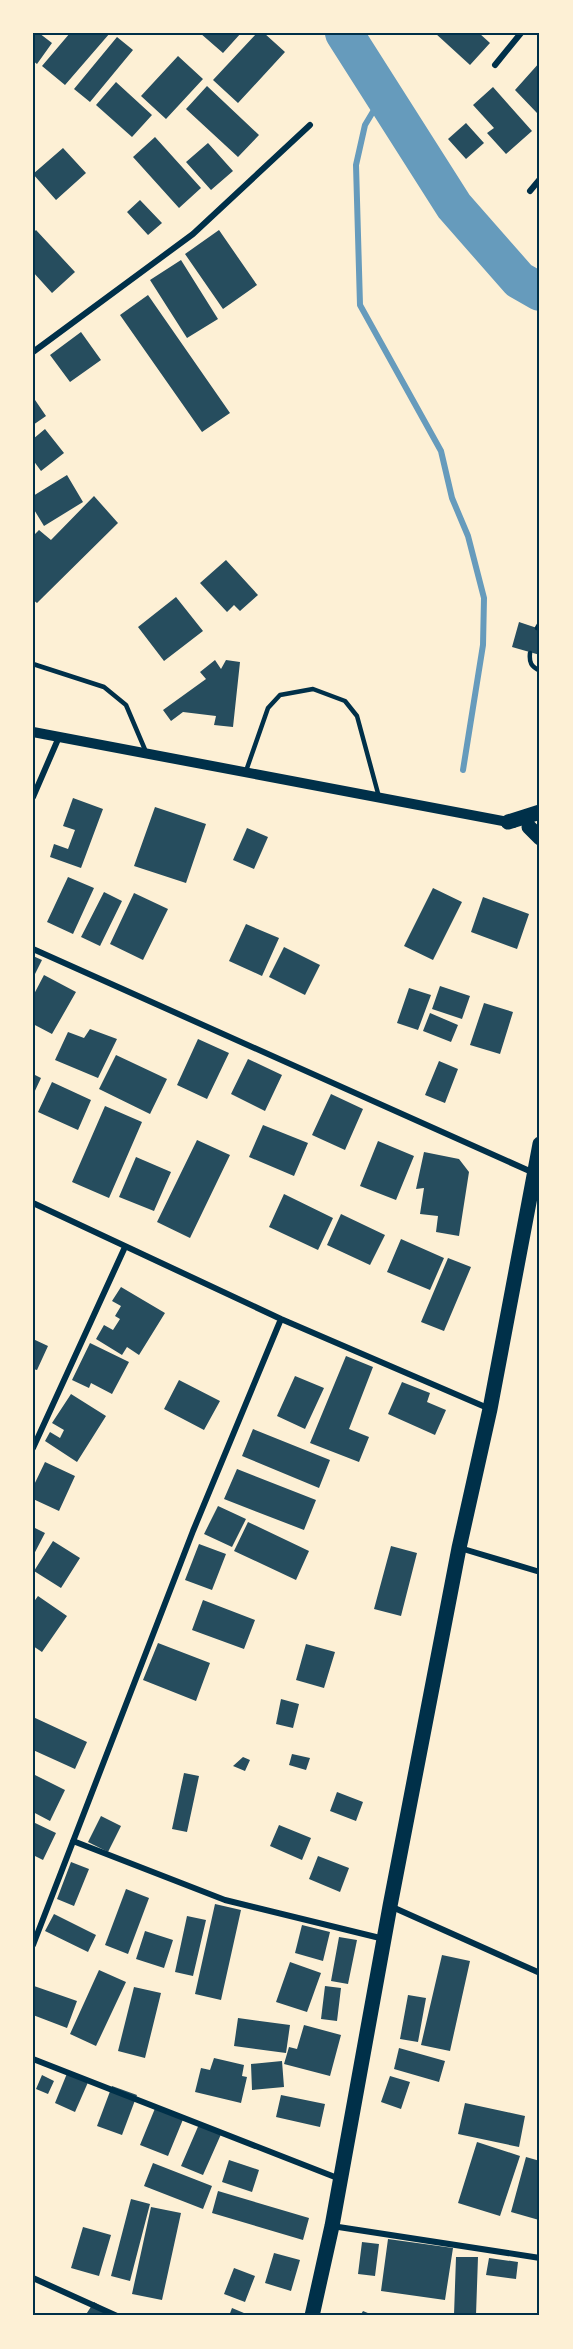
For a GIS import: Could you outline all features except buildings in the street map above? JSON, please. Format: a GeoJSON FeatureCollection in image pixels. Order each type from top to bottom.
{"type":"FeatureCollection","features":[{"type":"Feature","properties":{"kind":"main road"},"geometry":{"type":"LineString","coordinates":[[508,822],[540,812]]}},
{"type":"Feature","properties":{"kind":"main road"},"geometry":{"type":"LineString","coordinates":[[535,827],[540,838]]}},
{"type":"Feature","properties":{"kind":"main road"},"geometry":{"type":"LineString","coordinates":[[312,2316],[332,2226],[390,1906],[459,1548],[490,1409],[540,1144]]}},
{"type":"Feature","properties":{"kind":"street"},"geometry":{"type":"LineString","coordinates":[[495,65],[521,33]]}},
{"type":"Feature","properties":{"kind":"street"},"geometry":{"type":"LineString","coordinates":[[33,352],[193,234],[310,125]]}},
{"type":"Feature","properties":{"kind":"street"},"geometry":{"type":"LineString","coordinates":[[530,191],[540,179]]}},
{"type":"Feature","properties":{"kind":"street"},"geometry":{"type":"LineString","coordinates":[[33,732],[245,774],[535,827]]}},
{"type":"Feature","properties":{"kind":"street"},"geometry":{"type":"LineString","coordinates":[[33,797],[59,737]]}},
{"type":"Feature","properties":{"kind":"street"},"geometry":{"type":"LineString","coordinates":[[33,949],[535,1174]]}},
{"type":"Feature","properties":{"kind":"street"},"geometry":{"type":"LineString","coordinates":[[33,1203],[281,1319],[490,1409]]}},
{"type":"Feature","properties":{"kind":"street"},"geometry":{"type":"LineString","coordinates":[[33,1448],[125,1246]]}},
{"type":"Feature","properties":{"kind":"street"},"geometry":{"type":"LineString","coordinates":[[33,1945],[193,1531],[281,1319]]}},
{"type":"Feature","properties":{"kind":"street"},"geometry":{"type":"LineString","coordinates":[[459,1548],[540,1572]]}},
{"type":"Feature","properties":{"kind":"street"},"geometry":{"type":"LineString","coordinates":[[73,1841],[225,1900],[384,1940]]}},
{"type":"Feature","properties":{"kind":"street"},"geometry":{"type":"LineString","coordinates":[[390,1906],[540,1973]]}},
{"type":"Feature","properties":{"kind":"street"},"geometry":{"type":"LineString","coordinates":[[33,2059],[340,2179]]}},
{"type":"Feature","properties":{"kind":"street"},"geometry":{"type":"LineString","coordinates":[[332,2226],[540,2258]]}},
{"type":"Feature","properties":{"kind":"street"},"geometry":{"type":"LineString","coordinates":[[33,2278],[117,2316]]}},
{"type":"Feature","properties":{"kind":"lane"},"geometry":{"type":"LineString","coordinates":[[530,653],[529,660],[532,667],[540,671]]}},
{"type":"Feature","properties":{"kind":"lane"},"geometry":{"type":"LineString","coordinates":[[33,664],[104,687],[126,705],[147,754]]}},
{"type":"Feature","properties":{"kind":"lane"},"geometry":{"type":"LineString","coordinates":[[245,774],[268,708],[280,695],[312,689],[345,701],[357,716],[379,798]]}},
{"type":"Feature","properties":{"kind":"waterway"},"geometry":{"type":"LineString","coordinates":[[344,33],[454,206],[519,280],[540,292]]}},
{"type":"Feature","properties":{"kind":"waterway"},"geometry":{"type":"LineString","coordinates":[[383,95],[365,125],[356,165],[360,305],[441,451],[452,498],[468,536],[484,598],[483,645],[463,770]]}}]}
